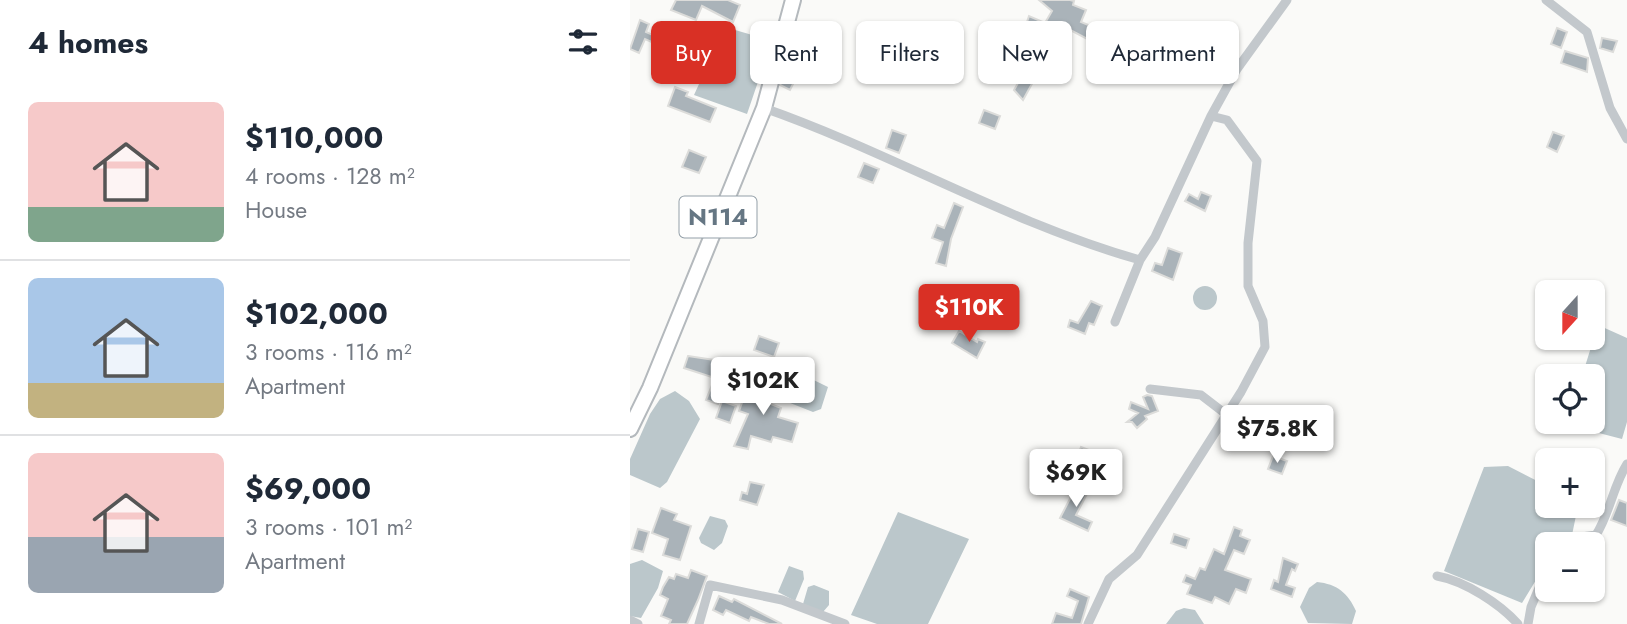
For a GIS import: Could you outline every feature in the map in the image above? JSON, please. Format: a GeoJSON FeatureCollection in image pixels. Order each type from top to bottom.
{"type":"FeatureCollection","features":[{"type":"Feature","properties":{"kind":"highway","name":"N114"},"geometry":{"type":"LineString","coordinates":[[630,429],[650,388],[764,108],[793,0]]}},
{"type":"Feature","properties":{"kind":"street"},"geometry":{"type":"LineString","coordinates":[[1115,321],[1140,260],[1155,237],[1211,116],[1237,69],[1287,0]]}},
{"type":"Feature","properties":{"kind":"street"},"geometry":{"type":"LineString","coordinates":[[1546,0],[1587,32],[1610,108],[1627,139]]}},
{"type":"Feature","properties":{"kind":"street"},"geometry":{"type":"LineString","coordinates":[[764,108],[825,129],[918,174],[1077,242],[1140,260]]}},
{"type":"Feature","properties":{"kind":"street"},"geometry":{"type":"LineString","coordinates":[[1088,624],[1109,579],[1137,555],[1227,415],[1265,347],[1263,321],[1248,286],[1248,243],[1257,161],[1227,120],[1211,116]]}},
{"type":"Feature","properties":{"kind":"street"},"geometry":{"type":"LineString","coordinates":[[1150,389],[1201,395],[1227,415]]}},
{"type":"Feature","properties":{"kind":"street"},"geometry":{"type":"LineString","coordinates":[[1598,532],[1627,464]]}},
{"type":"Feature","properties":{"kind":"street"},"geometry":{"type":"LineString","coordinates":[[1437,576],[1447,578],[1482,597],[1518,624]]}},
{"type":"Feature","properties":{"kind":"street"},"geometry":{"type":"LineString","coordinates":[[699,624],[710,585],[782,600],[845,624]]}},
{"type":"Feature","properties":{"kind":"street"},"geometry":{"type":"LineString","coordinates":[[1528,624],[1535,598]]}},
{"type":"Feature","properties":{"kind":"street"},"geometry":{"type":"LineString","coordinates":[[630,621],[638,624]]}},
{"type":"Feature","properties":{"kind":"shaded area"},"geometry":{"type":"Polygon","coordinates":[[[736,30],[750,34],[750,84],[757,84],[747,114],[694,95],[699,84],[736,84],[736,30]]]}},
{"type":"Feature","properties":{"kind":"shaded area"},"geometry":{"type":"Polygon","coordinates":[[[1205,286],[1214,289],[1217,298],[1214,307],[1205,310],[1196,307],[1193,298],[1196,289],[1205,286]]]}},
{"type":"Feature","properties":{"kind":"shaded area"},"geometry":{"type":"Polygon","coordinates":[[[1605,328],[1627,338],[1627,422],[1622,439],[1603,434],[1605,434],[1605,364],[1586,364],[1590,350],[1605,350],[1605,328]]]}},
{"type":"Feature","properties":{"kind":"shaded area"},"geometry":{"type":"Polygon","coordinates":[[[791,369],[828,387],[821,409],[813,412],[780,399],[783,375],[791,369]]]}},
{"type":"Feature","properties":{"kind":"shaded area"},"geometry":{"type":"Polygon","coordinates":[[[675,391],[689,401],[700,419],[667,482],[660,488],[630,475],[630,459],[650,414],[660,399],[675,391]]]}},
{"type":"Feature","properties":{"kind":"shaded area"},"geometry":{"type":"Polygon","coordinates":[[[1508,466],[1535,480],[1535,518],[1576,518],[1573,532],[1535,532],[1535,582],[1522,603],[1444,571],[1484,467],[1508,466]]]}},
{"type":"Feature","properties":{"kind":"shaded area"},"geometry":{"type":"Polygon","coordinates":[[[898,512],[969,539],[928,624],[877,624],[851,615],[898,512]]]}},
{"type":"Feature","properties":{"kind":"shaded area"},"geometry":{"type":"Polygon","coordinates":[[[710,516],[725,520],[728,526],[722,543],[714,550],[701,543],[699,538],[710,516]]]}},
{"type":"Feature","properties":{"kind":"shaded area"},"geometry":{"type":"Polygon","coordinates":[[[642,560],[663,571],[658,588],[641,618],[630,616],[630,564],[642,560]]]}},
{"type":"Feature","properties":{"kind":"shaded area"},"geometry":{"type":"Polygon","coordinates":[[[789,566],[803,571],[804,579],[795,601],[778,592],[789,566]]]}},
{"type":"Feature","properties":{"kind":"shaded area"},"geometry":{"type":"Polygon","coordinates":[[[1317,582],[1336,587],[1345,594],[1356,611],[1352,624],[1308,623],[1300,607],[1309,588],[1317,582]]]}},
{"type":"Feature","properties":{"kind":"shaded area"},"geometry":{"type":"Polygon","coordinates":[[[814,585],[829,591],[829,605],[823,612],[803,604],[808,587],[814,585]]]}},
{"type":"Feature","properties":{"kind":"shaded area"},"geometry":{"type":"Polygon","coordinates":[[[1184,608],[1195,610],[1204,624],[1166,624],[1176,611],[1184,608]]]}},
{"type":"Feature","properties":{"kind":"building"},"geometry":{"type":"Polygon","coordinates":[[[676,0],[728,0],[740,5],[733,21],[702,6],[696,20],[671,10],[676,0]]]}},
{"type":"Feature","properties":{"kind":"building"},"geometry":{"type":"Polygon","coordinates":[[[1039,0],[1070,0],[1074,1],[1073,5],[1086,10],[1081,22],[1086,24],[1086,38],[1072,31],[1072,21],[1046,21],[1052,11],[1039,0]]]}},
{"type":"Feature","properties":{"kind":"building"},"geometry":{"type":"Polygon","coordinates":[[[1029,16],[1040,21],[1027,21],[1029,16]]]}},
{"type":"Feature","properties":{"kind":"building"},"geometry":{"type":"Polygon","coordinates":[[[640,20],[649,24],[646,32],[651,34],[651,42],[645,39],[639,53],[630,49],[640,20]]]}},
{"type":"Feature","properties":{"kind":"building"},"geometry":{"type":"Polygon","coordinates":[[[1557,28],[1567,32],[1561,48],[1551,44],[1557,28]]]}},
{"type":"Feature","properties":{"kind":"building"},"geometry":{"type":"Polygon","coordinates":[[[1602,38],[1617,41],[1613,52],[1600,48],[1602,38]]]}},
{"type":"Feature","properties":{"kind":"building"},"geometry":{"type":"Polygon","coordinates":[[[1565,51],[1588,58],[1587,72],[1561,63],[1565,51]]]}},
{"type":"Feature","properties":{"kind":"building"},"geometry":{"type":"Polygon","coordinates":[[[780,84],[793,84],[790,90],[780,84]]]}},
{"type":"Feature","properties":{"kind":"building"},"geometry":{"type":"Polygon","coordinates":[[[1017,84],[1032,84],[1023,100],[1014,90],[1017,84]]]}},
{"type":"Feature","properties":{"kind":"building"},"geometry":{"type":"Polygon","coordinates":[[[675,87],[688,92],[686,96],[716,108],[710,122],[668,106],[675,87]]]}},
{"type":"Feature","properties":{"kind":"building"},"geometry":{"type":"Polygon","coordinates":[[[984,110],[1000,116],[995,129],[979,123],[984,110]]]}},
{"type":"Feature","properties":{"kind":"building"},"geometry":{"type":"Polygon","coordinates":[[[892,130],[906,135],[899,153],[886,148],[892,130]]]}},
{"type":"Feature","properties":{"kind":"building"},"geometry":{"type":"Polygon","coordinates":[[[1553,132],[1564,136],[1557,152],[1547,147],[1553,132]]]}},
{"type":"Feature","properties":{"kind":"building"},"geometry":{"type":"Polygon","coordinates":[[[689,150],[706,157],[699,173],[682,167],[689,150]]]}},
{"type":"Feature","properties":{"kind":"building"},"geometry":{"type":"Polygon","coordinates":[[[864,163],[879,169],[873,183],[858,177],[864,163]]]}},
{"type":"Feature","properties":{"kind":"building"},"geometry":{"type":"Polygon","coordinates":[[[1201,192],[1211,196],[1205,211],[1185,201],[1189,194],[1198,199],[1201,192]]]}},
{"type":"Feature","properties":{"kind":"building"},"geometry":{"type":"Polygon","coordinates":[[[954,203],[963,207],[951,239],[946,266],[936,263],[943,242],[932,238],[937,225],[944,228],[954,203]]]}},
{"type":"Feature","properties":{"kind":"building"},"geometry":{"type":"Polygon","coordinates":[[[1168,248],[1182,253],[1173,280],[1152,271],[1155,263],[1162,265],[1168,248]]]}},
{"type":"Feature","properties":{"kind":"building"},"geometry":{"type":"Polygon","coordinates":[[[1091,301],[1102,306],[1094,325],[1089,323],[1085,334],[1068,327],[1070,320],[1078,323],[1091,301]]]}},
{"type":"Feature","properties":{"kind":"building"},"geometry":{"type":"Polygon","coordinates":[[[959,331],[977,342],[978,339],[985,342],[977,358],[952,343],[959,331]]]}},
{"type":"Feature","properties":{"kind":"building"},"geometry":{"type":"Polygon","coordinates":[[[759,336],[779,343],[774,357],[754,350],[759,336]]]}},
{"type":"Feature","properties":{"kind":"building"},"geometry":{"type":"Polygon","coordinates":[[[688,356],[728,362],[721,385],[725,387],[718,404],[706,400],[715,378],[684,368],[688,356]]]}},
{"type":"Feature","properties":{"kind":"building"},"geometry":{"type":"Polygon","coordinates":[[[751,378],[774,385],[768,403],[781,408],[778,417],[798,423],[792,442],[773,437],[771,442],[751,436],[748,449],[734,446],[748,414],[739,411],[751,378]]]}},
{"type":"Feature","properties":{"kind":"building"},"geometry":{"type":"Polygon","coordinates":[[[1152,396],[1158,411],[1145,416],[1147,419],[1137,428],[1132,422],[1127,422],[1138,413],[1129,409],[1131,402],[1148,409],[1143,397],[1152,396]]]}},
{"type":"Feature","properties":{"kind":"building"},"geometry":{"type":"Polygon","coordinates":[[[722,401],[736,406],[730,423],[716,418],[722,401]]]}},
{"type":"Feature","properties":{"kind":"building"},"geometry":{"type":"Polygon","coordinates":[[[1081,447],[1089,450],[1080,473],[1073,470],[1081,447]]]}},
{"type":"Feature","properties":{"kind":"building"},"geometry":{"type":"Polygon","coordinates":[[[1273,456],[1287,461],[1282,474],[1268,469],[1273,456]]]}},
{"type":"Feature","properties":{"kind":"building"},"geometry":{"type":"Polygon","coordinates":[[[750,482],[764,485],[757,505],[740,500],[742,492],[747,494],[750,482]]]}},
{"type":"Feature","properties":{"kind":"building"},"geometry":{"type":"Polygon","coordinates":[[[1077,485],[1089,490],[1076,515],[1092,522],[1088,531],[1060,518],[1077,485]]]}},
{"type":"Feature","properties":{"kind":"building"},"geometry":{"type":"Polygon","coordinates":[[[1619,500],[1627,503],[1627,526],[1611,520],[1619,500]]]}},
{"type":"Feature","properties":{"kind":"building"},"geometry":{"type":"Polygon","coordinates":[[[661,508],[677,514],[674,520],[691,526],[680,560],[663,555],[668,539],[652,533],[661,508]]]}},
{"type":"Feature","properties":{"kind":"building"},"geometry":{"type":"Polygon","coordinates":[[[1234,527],[1242,530],[1240,536],[1250,540],[1244,554],[1234,550],[1225,570],[1251,579],[1246,593],[1236,589],[1229,604],[1215,597],[1212,603],[1187,594],[1191,585],[1183,582],[1186,575],[1195,579],[1200,568],[1205,570],[1214,549],[1224,554],[1234,527]]]}},
{"type":"Feature","properties":{"kind":"building"},"geometry":{"type":"Polygon","coordinates":[[[638,529],[649,532],[643,552],[632,549],[638,529]]]}},
{"type":"Feature","properties":{"kind":"building"},"geometry":{"type":"Polygon","coordinates":[[[1174,534],[1189,539],[1186,548],[1171,543],[1174,534]]]}},
{"type":"Feature","properties":{"kind":"building"},"geometry":{"type":"Polygon","coordinates":[[[1283,558],[1298,564],[1295,571],[1292,569],[1286,585],[1295,588],[1292,597],[1271,589],[1274,580],[1278,582],[1283,558]]]}},
{"type":"Feature","properties":{"kind":"building"},"geometry":{"type":"Polygon","coordinates":[[[691,570],[707,576],[698,600],[687,624],[669,624],[671,620],[661,616],[668,599],[660,595],[663,587],[669,577],[674,579],[676,574],[688,578],[691,570]]]}},
{"type":"Feature","properties":{"kind":"building"},"geometry":{"type":"Polygon","coordinates":[[[1070,589],[1089,597],[1081,624],[1052,624],[1056,613],[1072,618],[1078,601],[1067,596],[1070,589]]]}},
{"type":"Feature","properties":{"kind":"building"},"geometry":{"type":"Polygon","coordinates":[[[719,596],[732,602],[734,599],[782,624],[769,624],[751,617],[749,621],[726,610],[723,615],[713,610],[719,596]]]}}]}
